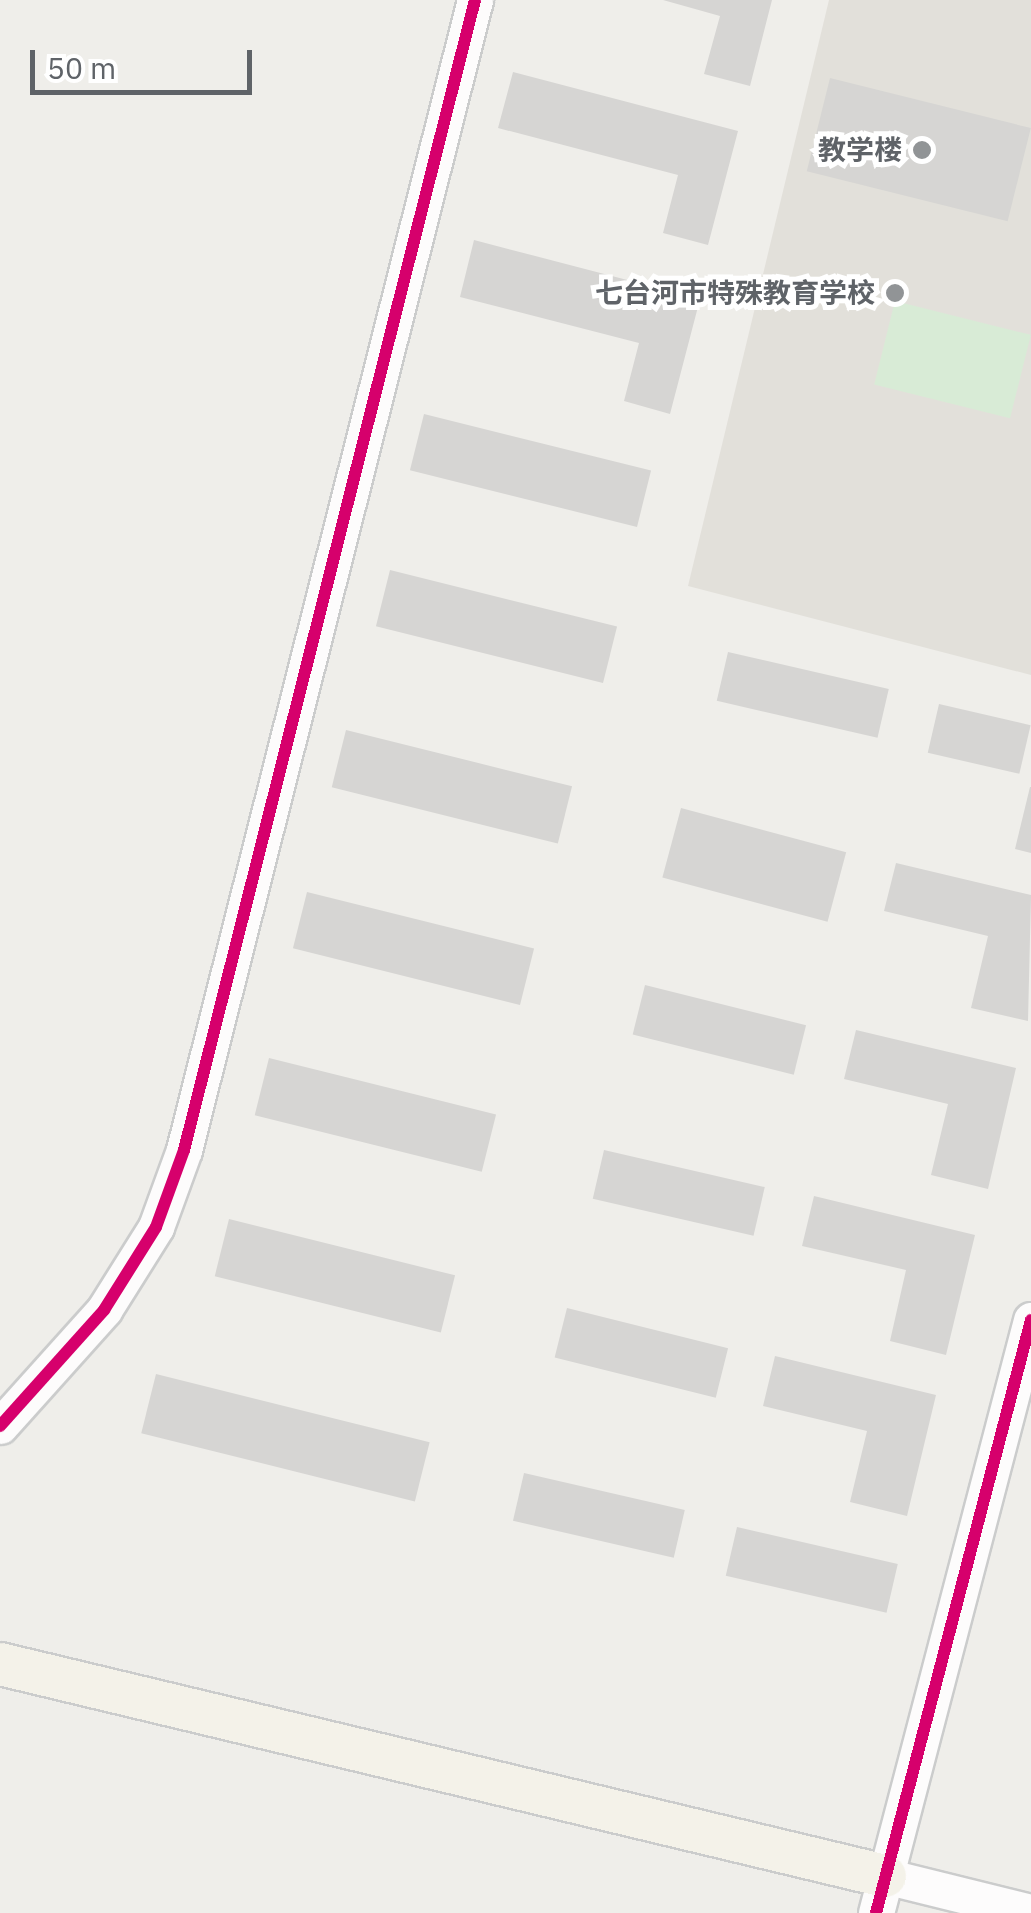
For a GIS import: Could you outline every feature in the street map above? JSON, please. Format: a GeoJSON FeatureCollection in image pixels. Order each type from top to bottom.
{"type":"FeatureCollection","features":[{"type":"Feature","properties":{"kind":"main road"},"geometry":{"type":"LineString","coordinates":[[0,1664],[881,1894]]}},
{"type":"Feature","properties":{"kind":"street"},"geometry":{"type":"LineString","coordinates":[[0,1426],[104,1310],[156,1226],[184,1150],[475,0]]}},
{"type":"Feature","properties":{"kind":"street"},"geometry":{"type":"LineString","coordinates":[[1031,1320],[881,1894],[1031,1912]]}},
{"type":"Feature","properties":{"kind":"shaded area","name":"七台河市特殊教育学校"},"geometry":{"type":"Polygon","coordinates":[[[829,0],[1031,0],[1031,675],[688,586],[829,0]]]}},
{"type":"Feature","properties":{"kind":"green space"},"geometry":{"type":"Polygon","coordinates":[[[895,301],[1031,335],[1010,418],[874,384],[895,301]]]}},
{"type":"Feature","properties":{"kind":"building"},"geometry":{"type":"Polygon","coordinates":[[[663,0],[772,0],[750,86],[704,74],[720,16],[663,0]]]}},
{"type":"Feature","properties":{"kind":"building"},"geometry":{"type":"Polygon","coordinates":[[[513,72],[738,131],[708,245],[663,233],[678,175],[498,128],[513,72]]]}},
{"type":"Feature","properties":{"kind":"building","name":"教学楼"},"geometry":{"type":"Polygon","coordinates":[[[830,78],[1031,128],[1008,221],[807,171],[830,78]]]}},
{"type":"Feature","properties":{"kind":"building"},"geometry":{"type":"Polygon","coordinates":[[[474,240],[700,299],[670,414],[624,401],[639,343],[460,297],[474,240]]]}},
{"type":"Feature","properties":{"kind":"building"},"geometry":{"type":"Polygon","coordinates":[[[424,414],[651,471],[637,527],[410,470],[424,414]]]}},
{"type":"Feature","properties":{"kind":"building"},"geometry":{"type":"Polygon","coordinates":[[[390,570],[617,627],[603,683],[376,626],[390,570]]]}},
{"type":"Feature","properties":{"kind":"building"},"geometry":{"type":"Polygon","coordinates":[[[728,652],[889,689],[878,738],[717,701],[728,652]]]}},
{"type":"Feature","properties":{"kind":"building"},"geometry":{"type":"Polygon","coordinates":[[[939,704],[1031,725],[1019,774],[928,753],[939,704]]]}},
{"type":"Feature","properties":{"kind":"building"},"geometry":{"type":"Polygon","coordinates":[[[346,730],[572,786],[558,844],[332,787],[346,730]]]}},
{"type":"Feature","properties":{"kind":"building"},"geometry":{"type":"Polygon","coordinates":[[[1031,787],[1031,853],[1015,849],[1031,787]]]}},
{"type":"Feature","properties":{"kind":"building"},"geometry":{"type":"Polygon","coordinates":[[[681,808],[846,852],[828,922],[662,878],[681,808]]]}},
{"type":"Feature","properties":{"kind":"building"},"geometry":{"type":"Polygon","coordinates":[[[896,863],[1031,895],[1028,1021],[971,1008],[988,936],[884,911],[896,863]]]}},
{"type":"Feature","properties":{"kind":"building"},"geometry":{"type":"Polygon","coordinates":[[[307,892],[534,949],[520,1005],[293,948],[307,892]]]}},
{"type":"Feature","properties":{"kind":"building"},"geometry":{"type":"Polygon","coordinates":[[[645,985],[806,1025],[794,1075],[633,1034],[645,985]]]}},
{"type":"Feature","properties":{"kind":"building"},"geometry":{"type":"Polygon","coordinates":[[[856,1030],[1016,1068],[988,1189],[931,1175],[948,1104],[844,1079],[856,1030]]]}},
{"type":"Feature","properties":{"kind":"building"},"geometry":{"type":"Polygon","coordinates":[[[269,1058],[496,1115],[482,1172],[255,1115],[269,1058]]]}},
{"type":"Feature","properties":{"kind":"building"},"geometry":{"type":"Polygon","coordinates":[[[604,1150],[765,1187],[754,1236],[593,1199],[604,1150]]]}},
{"type":"Feature","properties":{"kind":"building"},"geometry":{"type":"Polygon","coordinates":[[[814,1196],[975,1235],[946,1355],[890,1341],[906,1270],[802,1246],[814,1196]]]}},
{"type":"Feature","properties":{"kind":"building"},"geometry":{"type":"Polygon","coordinates":[[[229,1219],[455,1275],[441,1333],[215,1276],[229,1219]]]}},
{"type":"Feature","properties":{"kind":"building"},"geometry":{"type":"Polygon","coordinates":[[[567,1308],[728,1348],[716,1398],[555,1357],[567,1308]]]}},
{"type":"Feature","properties":{"kind":"building"},"geometry":{"type":"Polygon","coordinates":[[[775,1356],[936,1395],[907,1516],[850,1502],[867,1431],[763,1406],[775,1356]]]}},
{"type":"Feature","properties":{"kind":"building"},"geometry":{"type":"Polygon","coordinates":[[[156,1374],[430,1442],[415,1501],[141,1433],[156,1374]]]}},
{"type":"Feature","properties":{"kind":"building"},"geometry":{"type":"Polygon","coordinates":[[[524,1473],[685,1510],[674,1558],[513,1521],[524,1473]]]}},
{"type":"Feature","properties":{"kind":"building"},"geometry":{"type":"Polygon","coordinates":[[[737,1527],[898,1564],[887,1613],[726,1576],[737,1527]]]}},
{"type":"Feature","properties":{"kind":"cycle path"},"geometry":{"type":"LineString","coordinates":[[0,1426],[104,1310],[156,1227],[184,1150],[475,0]]}},
{"type":"Feature","properties":{"kind":"cycle path"},"geometry":{"type":"LineString","coordinates":[[876,1913],[1031,1320]]}},
{"type":"Feature","properties":{"kind":"place","name":"教学楼"},"geometry":{"type":"Point","coordinates":[922,150]}},
{"type":"Feature","properties":{"kind":"place","name":"七台河市特殊教育学校"},"geometry":{"type":"Point","coordinates":[895,293]}}]}
